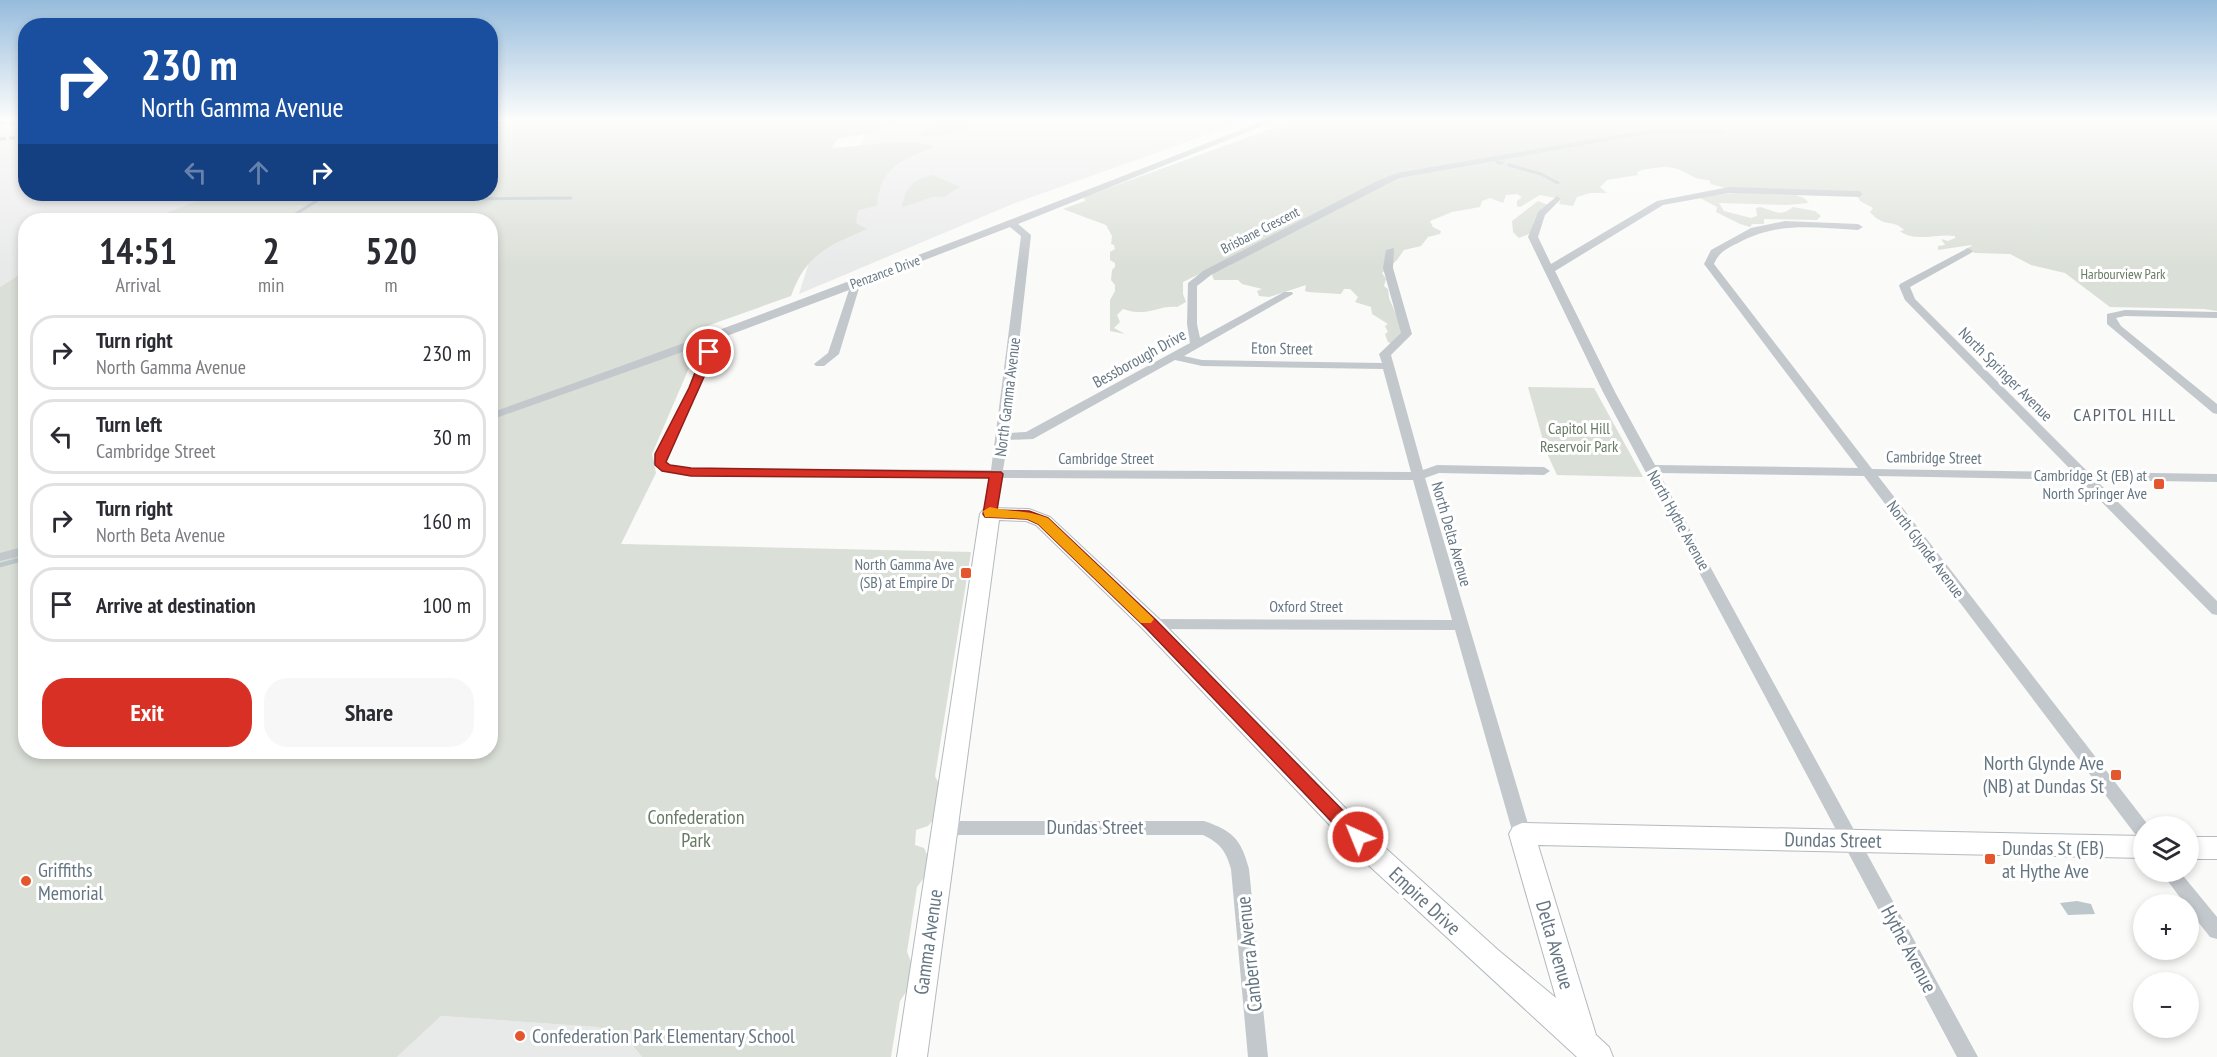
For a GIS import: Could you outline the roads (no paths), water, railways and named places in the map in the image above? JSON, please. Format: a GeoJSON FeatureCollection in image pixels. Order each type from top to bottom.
{"type":"FeatureCollection","features":[{"type":"Feature","properties":{"kind":"street","name":"Penzance Drive"},"geometry":{"type":"LineString","coordinates":[[498,414],[692,345],[1150,168]]}},
{"type":"Feature","properties":{"kind":"street","name":"Brisbane Crescent"},"geometry":{"type":"LineString","coordinates":[[1196,345],[1192,324],[1192,285],[1207,273],[1397,176],[1440,168]]}},
{"type":"Feature","properties":{"kind":"street"},"geometry":{"type":"LineString","coordinates":[[1549,270],[1660,203],[1729,190],[1859,194]]}},
{"type":"Feature","properties":{"kind":"street","name":"North Hythe Avenue"},"geometry":{"type":"LineString","coordinates":[[1557,199],[1541,214],[1533,237],[1610,392],[1851,841]]}},
{"type":"Feature","properties":{"kind":"street","name":"North Gamma Avenue"},"geometry":{"type":"LineString","coordinates":[[944,828],[1002,437],[1026,235],[1011,223]]}},
{"type":"Feature","properties":{"kind":"street","name":"North Glynde Avenue"},"geometry":{"type":"LineString","coordinates":[[1858,227],[1785,225],[1754,230],[1714,252],[1709,264],[2133,819]]}},
{"type":"Feature","properties":{"kind":"street"},"geometry":{"type":"LineString","coordinates":[[1388,366],[1385,354],[1407,334],[1388,268],[1391,250]]}},
{"type":"Feature","properties":{"kind":"street","name":"North Springer Avenue"},"geometry":{"type":"LineString","coordinates":[[1968,251],[1904,286],[1910,300],[2217,610]]}},
{"type":"Feature","properties":{"kind":"street"},"geometry":{"type":"LineString","coordinates":[[820,364],[833,354],[856,283]]}},
{"type":"Feature","properties":{"kind":"street","name":"Bessborough Drive"},"geometry":{"type":"LineString","coordinates":[[1002,437],[1029,436],[1288,294]]}},
{"type":"Feature","properties":{"kind":"street"},"geometry":{"type":"LineString","coordinates":[[2217,315],[2126,313],[2111,316],[2111,322],[2117,328],[2217,410]]}},
{"type":"Feature","properties":{"kind":"street","name":"Cambridge Street"},"geometry":{"type":"LineString","coordinates":[[709,352],[661,454],[659,463],[667,468],[691,472],[1419,476],[1437,469],[1544,471]]}},
{"type":"Feature","properties":{"kind":"street","name":"Eton Street"},"geometry":{"type":"LineString","coordinates":[[1176,357],[1202,363],[1388,366]]}},
{"type":"Feature","properties":{"kind":"street","name":"North Delta Avenue"},"geometry":{"type":"LineString","coordinates":[[1388,366],[1522,834]]}},
{"type":"Feature","properties":{"kind":"street","name":"Cambridge Street"},"geometry":{"type":"LineString","coordinates":[[1652,469],[2217,478]]}},
{"type":"Feature","properties":{"kind":"street","name":"Empire Drive"},"geometry":{"type":"LineString","coordinates":[[990,514],[1029,515],[1043,521],[1151,624],[1373,853],[1488,959],[1556,1016],[1590,1053]]}},
{"type":"Feature","properties":{"kind":"street"},"geometry":{"type":"LineString","coordinates":[[0,557],[18,552]]}},
{"type":"Feature","properties":{"kind":"street","name":"Oxford Street"},"geometry":{"type":"LineString","coordinates":[[1151,624],[1461,625]]}},
{"type":"Feature","properties":{"kind":"street","name":"Dundas Street"},"geometry":{"type":"LineString","coordinates":[[944,828],[1204,828],[1225,836],[1236,852]]}},
{"type":"Feature","properties":{"kind":"street","name":"Gamma Avenue"},"geometry":{"type":"LineString","coordinates":[[912,1057],[944,828]]}},
{"type":"Feature","properties":{"kind":"street","name":"Dundas Street"},"geometry":{"type":"LineString","coordinates":[[1522,834],[2133,847]]}},
{"type":"Feature","properties":{"kind":"street","name":"Delta Avenue"},"geometry":{"type":"LineString","coordinates":[[1522,834],[1590,1053]]}},
{"type":"Feature","properties":{"kind":"street","name":"Hythe Avenue"},"geometry":{"type":"LineString","coordinates":[[1851,841],[1968,1057]]}},
{"type":"Feature","properties":{"kind":"street"},"geometry":{"type":"LineString","coordinates":[[2199,848],[2217,848]]}},
{"type":"Feature","properties":{"kind":"street","name":"Canberra Avenue"},"geometry":{"type":"LineString","coordinates":[[1236,852],[1242,880],[1258,1057]]}},
{"type":"Feature","properties":{"kind":"street"},"geometry":{"type":"LineString","coordinates":[[2178,882],[2217,931]]}},
{"type":"Feature","properties":{"kind":"waterway"},"geometry":{"type":"LineString","coordinates":[[1521,168],[1541,174],[1558,183]]}},
{"type":"Feature","properties":{"kind":"waterway"},"geometry":{"type":"LineString","coordinates":[[498,199],[571,198]]}},
{"type":"Feature","properties":{"kind":"waterway"},"geometry":{"type":"LineString","coordinates":[[297,213],[316,201]]}},
{"type":"Feature","properties":{"kind":"waterway"},"geometry":{"type":"LineString","coordinates":[[0,565],[18,560]]}},
{"type":"Feature","properties":{"kind":"place","name":"Cambridge St (EB) at North Springer Ave"},"geometry":{"type":"Point","coordinates":[2159,484]}},
{"type":"Feature","properties":{"kind":"place","name":"North Gamma Ave (SB) at Empire Dr"},"geometry":{"type":"Point","coordinates":[966,573]}},
{"type":"Feature","properties":{"kind":"place","name":"North Glynde Ave (NB) at Dundas St"},"geometry":{"type":"Point","coordinates":[2116,775]}},
{"type":"Feature","properties":{"kind":"place","name":"Dundas St (EB) at Hythe Ave"},"geometry":{"type":"Point","coordinates":[1990,859]}},
{"type":"Feature","properties":{"kind":"place","name":"Griffiths Memorial"},"geometry":{"type":"Point","coordinates":[26,881]}},
{"type":"Feature","properties":{"kind":"place","name":"Confederation Park Elementary School"},"geometry":{"type":"Point","coordinates":[520,1036]}},
{"type":"Feature","properties":{"kind":"district","name":"CAPITOL HILL"},"geometry":{"type":"Point","coordinates":[2125,415]}},
{"type":"Feature","properties":{"kind":"park label","name":"Harbourview Park"},"geometry":{"type":"Point","coordinates":[2123,274]}},
{"type":"Feature","properties":{"kind":"park label","name":"Capitol Hill Reservoir Park"},"geometry":{"type":"Point","coordinates":[1579,437]}},
{"type":"Feature","properties":{"kind":"park label","name":"Confederation Park"},"geometry":{"type":"Point","coordinates":[696,828]}}]}
